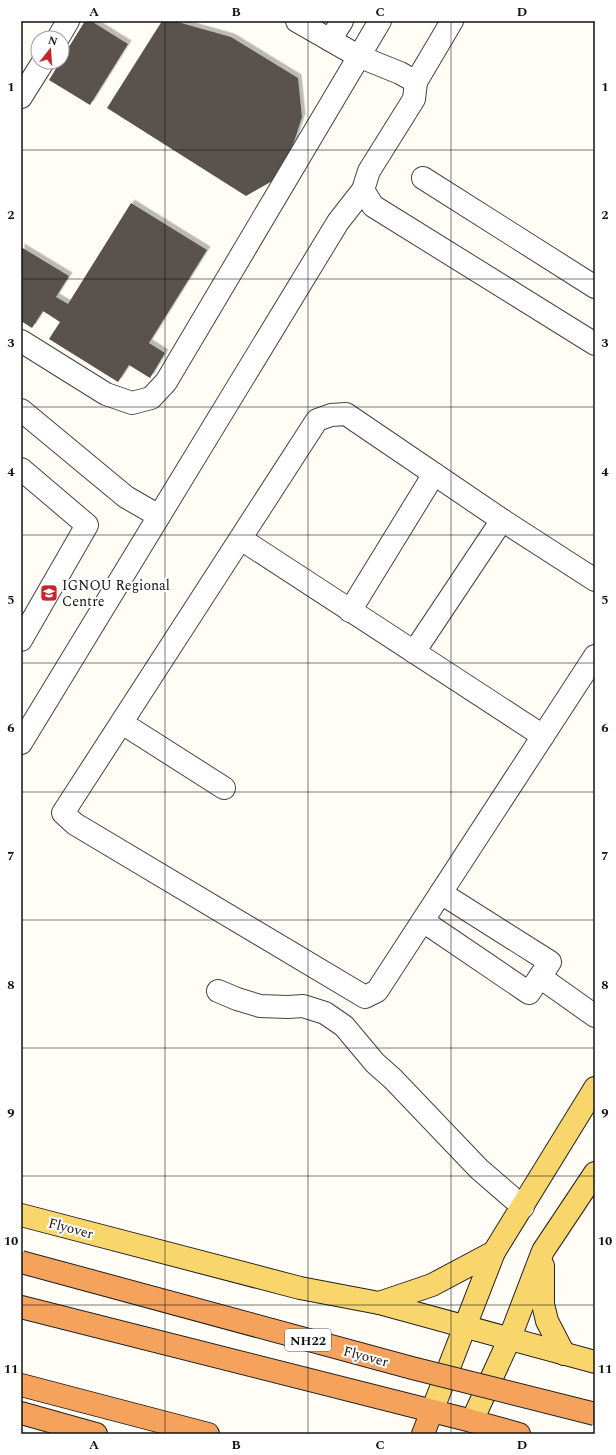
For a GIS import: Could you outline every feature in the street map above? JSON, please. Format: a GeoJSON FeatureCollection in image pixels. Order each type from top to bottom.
{"type":"FeatureCollection","features":[{"type":"Feature","properties":{"kind":"highway","name":"Flyover"},"geometry":{"type":"LineString","coordinates":[[21,1262],[412,1368],[595,1414]]}},
{"type":"Feature","properties":{"kind":"highway"},"geometry":{"type":"LineString","coordinates":[[21,1307],[432,1411],[468,1427],[519,1434]]}},
{"type":"Feature","properties":{"kind":"highway"},"geometry":{"type":"LineString","coordinates":[[21,1385],[208,1434]]}},
{"type":"Feature","properties":{"kind":"highway"},"geometry":{"type":"LineString","coordinates":[[422,1434],[432,1411]]}},
{"type":"Feature","properties":{"kind":"highway"},"geometry":{"type":"LineString","coordinates":[[21,1413],[96,1434]]}},
{"type":"Feature","properties":{"kind":"main road"},"geometry":{"type":"LineString","coordinates":[[432,1411],[494,1252],[595,1088]]}},
{"type":"Feature","properties":{"kind":"main road"},"geometry":{"type":"LineString","coordinates":[[468,1427],[509,1340],[543,1251],[595,1173]]}},
{"type":"Feature","properties":{"kind":"main road","name":"Flyover"},"geometry":{"type":"LineString","coordinates":[[21,1215],[300,1288],[378,1303],[509,1340],[595,1362]]}},
{"type":"Feature","properties":{"kind":"main road"},"geometry":{"type":"LineString","coordinates":[[543,1251],[543,1304],[547,1321],[564,1354]]}},
{"type":"Feature","properties":{"kind":"main road"},"geometry":{"type":"LineString","coordinates":[[378,1303],[432,1285],[494,1252]]}},
{"type":"Feature","properties":{"kind":"lane"},"geometry":{"type":"LineString","coordinates":[[63,30],[68,21]]}},
{"type":"Feature","properties":{"kind":"lane"},"geometry":{"type":"LineString","coordinates":[[297,21],[358,56],[400,73],[416,82]]}},
{"type":"Feature","properties":{"kind":"lane"},"geometry":{"type":"LineString","coordinates":[[330,40],[342,21]]}},
{"type":"Feature","properties":{"kind":"lane"},"geometry":{"type":"LineString","coordinates":[[21,341],[106,394],[132,402],[151,398],[166,382],[380,21]]}},
{"type":"Feature","properties":{"kind":"lane"},"geometry":{"type":"LineString","coordinates":[[21,743],[338,222],[363,190],[369,171],[414,99],[416,82],[452,21]]}},
{"type":"Feature","properties":{"kind":"lane"},"geometry":{"type":"LineString","coordinates":[[21,97],[38,70]]}},
{"type":"Feature","properties":{"kind":"lane"},"geometry":{"type":"LineString","coordinates":[[423,178],[595,287]]}},
{"type":"Feature","properties":{"kind":"lane"},"geometry":{"type":"LineString","coordinates":[[363,190],[373,206],[595,344]]}},
{"type":"Feature","properties":{"kind":"lane"},"geometry":{"type":"LineString","coordinates":[[21,410],[126,497],[159,516]]}},
{"type":"Feature","properties":{"kind":"lane"},"geometry":{"type":"LineString","coordinates":[[595,580],[502,520],[346,414],[332,415],[318,420],[63,814],[75,824],[365,997],[377,992],[595,656]]}},
{"type":"Feature","properties":{"kind":"lane"},"geometry":{"type":"LineString","coordinates":[[21,469],[87,526],[21,640]]}},
{"type":"Feature","properties":{"kind":"lane"},"geometry":{"type":"LineString","coordinates":[[350,611],[434,474]]}},
{"type":"Feature","properties":{"kind":"lane"},"geometry":{"type":"LineString","coordinates":[[414,652],[502,520]]}},
{"type":"Feature","properties":{"kind":"lane"},"geometry":{"type":"LineString","coordinates":[[240,539],[543,736]]}},
{"type":"Feature","properties":{"kind":"lane"},"geometry":{"type":"LineString","coordinates":[[122,723],[224,788]]}},
{"type":"Feature","properties":{"kind":"lane"},"geometry":{"type":"LineString","coordinates":[[423,921],[529,993],[540,978],[550,962],[441,893]]}},
{"type":"Feature","properties":{"kind":"lane"},"geometry":{"type":"LineString","coordinates":[[540,978],[595,1016]]}},
{"type":"Feature","properties":{"kind":"lane"},"geometry":{"type":"LineString","coordinates":[[218,991],[260,1006],[303,1006],[325,1013],[344,1026],[375,1063],[393,1079],[479,1169],[523,1207]]}},
{"type":"Feature","properties":{"kind":"building"},"geometry":{"type":"Polygon","coordinates":[[[85,21],[91,21],[128,44],[90,105],[49,80],[55,70],[70,70],[70,45],[85,21]]]}},
{"type":"Feature","properties":{"kind":"building"},"geometry":{"type":"Polygon","coordinates":[[[162,21],[174,21],[231,37],[298,78],[302,117],[290,154],[274,180],[246,196],[107,108],[162,21]]]}},
{"type":"Feature","properties":{"kind":"building"},"geometry":{"type":"Polygon","coordinates":[[[131,203],[207,250],[149,343],[165,353],[150,378],[129,365],[118,382],[49,339],[60,322],[43,311],[32,328],[21,321],[21,247],[69,276],[56,297],[68,304],[131,203]]]}},
{"type":"Feature","properties":{"kind":"place","name":"IGNOU Regional Centre"},"geometry":{"type":"Point","coordinates":[49,593]}}]}
